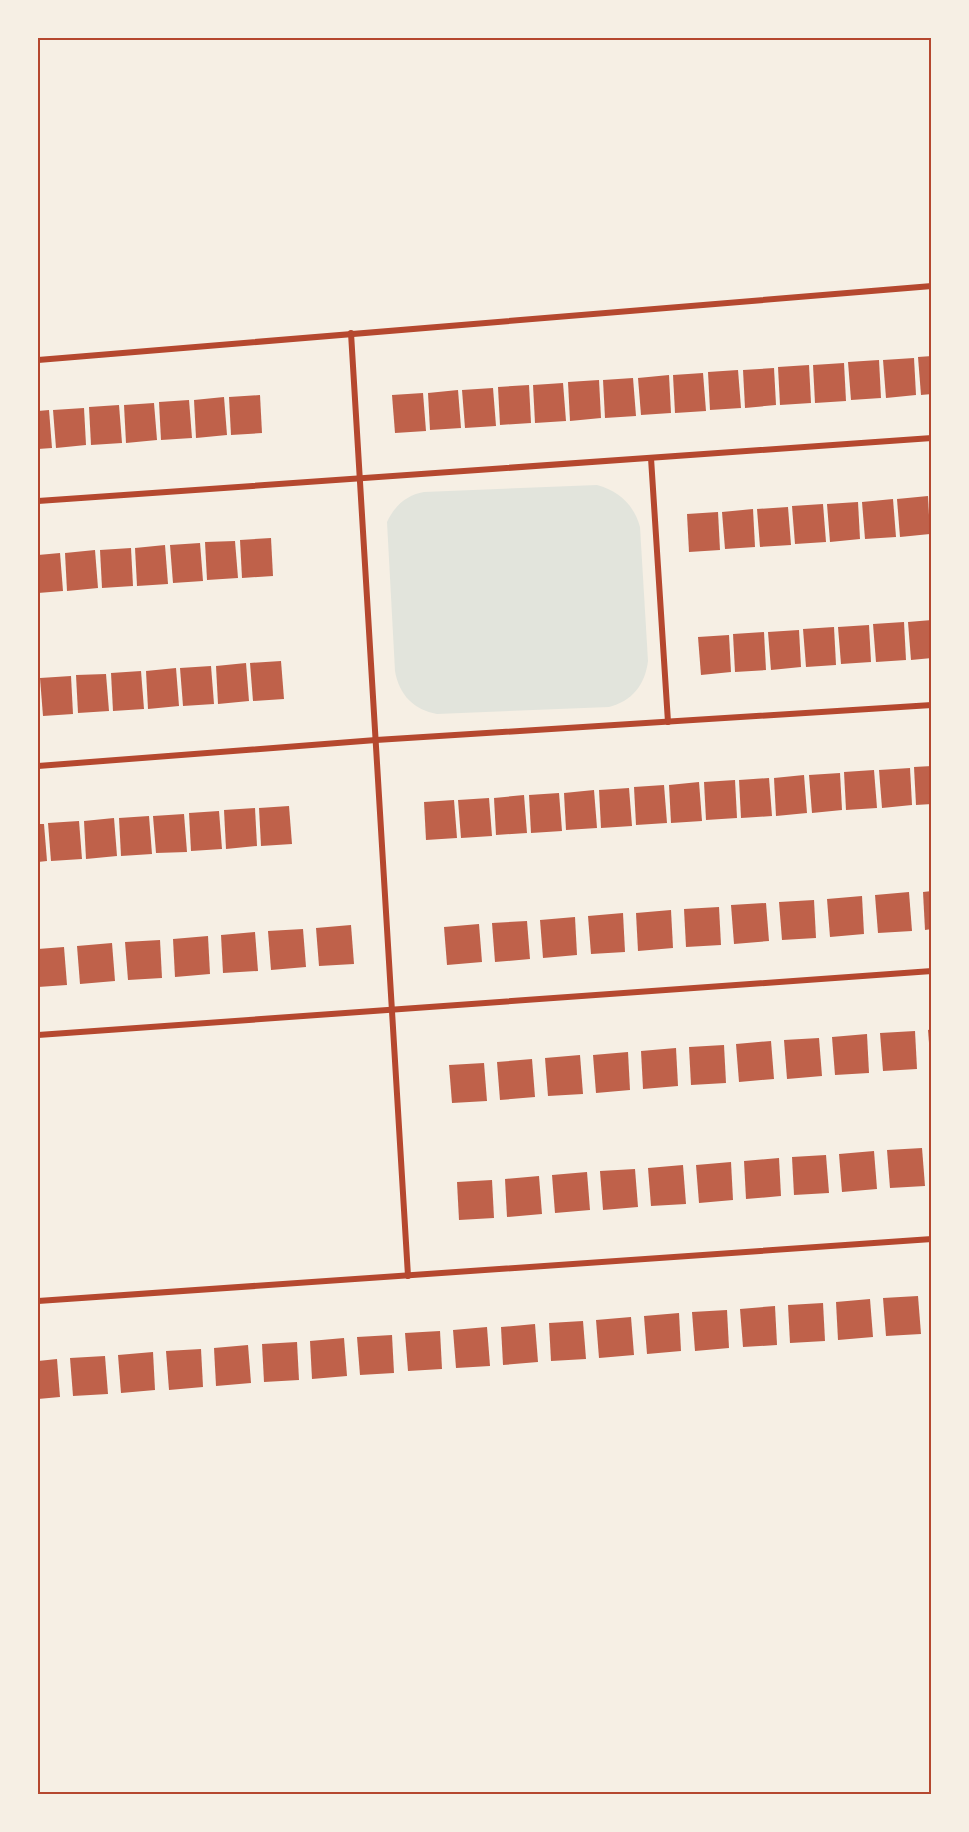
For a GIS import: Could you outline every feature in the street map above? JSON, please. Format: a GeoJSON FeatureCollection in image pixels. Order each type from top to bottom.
{"type":"FeatureCollection","features":[{"type":"Feature","properties":{"kind":"street"},"geometry":{"type":"LineString","coordinates":[[38,360],[932,286]]}},
{"type":"Feature","properties":{"kind":"street"},"geometry":{"type":"LineString","coordinates":[[351,333],[408,1276]]}},
{"type":"Feature","properties":{"kind":"street"},"geometry":{"type":"LineString","coordinates":[[38,501],[932,438]]}},
{"type":"Feature","properties":{"kind":"street"},"geometry":{"type":"LineString","coordinates":[[651,458],[668,722]]}},
{"type":"Feature","properties":{"kind":"street"},"geometry":{"type":"LineString","coordinates":[[38,766],[376,740],[932,705]]}},
{"type":"Feature","properties":{"kind":"street"},"geometry":{"type":"LineString","coordinates":[[38,1035],[932,971]]}},
{"type":"Feature","properties":{"kind":"street"},"geometry":{"type":"LineString","coordinates":[[38,1301],[932,1239]]}},
{"type":"Feature","properties":{"kind":"shaded area"},"geometry":{"type":"Polygon","coordinates":[[[597,485],[619,495],[634,512],[640,527],[648,661],[644,677],[636,691],[624,701],[609,707],[437,714],[421,709],[409,700],[400,687],[395,671],[387,522],[394,511],[407,498],[424,492],[597,485]]]}},
{"type":"Feature","properties":{"kind":"building"},"geometry":{"type":"Polygon","coordinates":[[[932,356],[932,394],[921,395],[918,357],[932,356]]]}},
{"type":"Feature","properties":{"kind":"building"},"geometry":{"type":"Polygon","coordinates":[[[914,358],[916,395],[886,398],[883,360],[914,358]]]}},
{"type":"Feature","properties":{"kind":"building"},"geometry":{"type":"Polygon","coordinates":[[[879,360],[881,398],[851,400],[848,362],[879,360]]]}},
{"type":"Feature","properties":{"kind":"building"},"geometry":{"type":"Polygon","coordinates":[[[844,363],[846,401],[815,403],[813,365],[844,363]]]}},
{"type":"Feature","properties":{"kind":"building"},"geometry":{"type":"Polygon","coordinates":[[[809,365],[811,403],[780,405],[778,367],[809,365]]]}},
{"type":"Feature","properties":{"kind":"building"},"geometry":{"type":"Polygon","coordinates":[[[774,368],[776,405],[745,408],[743,370],[774,368]]]}},
{"type":"Feature","properties":{"kind":"building"},"geometry":{"type":"Polygon","coordinates":[[[738,370],[741,408],[710,410],[708,372],[738,370]]]}},
{"type":"Feature","properties":{"kind":"building"},"geometry":{"type":"Polygon","coordinates":[[[703,373],[706,411],[675,413],[673,375],[703,373]]]}},
{"type":"Feature","properties":{"kind":"building"},"geometry":{"type":"Polygon","coordinates":[[[669,375],[671,413],[641,415],[638,378],[669,375]]]}},
{"type":"Feature","properties":{"kind":"building"},"geometry":{"type":"Polygon","coordinates":[[[633,378],[636,416],[605,418],[603,380],[633,378]]]}},
{"type":"Feature","properties":{"kind":"building"},"geometry":{"type":"Polygon","coordinates":[[[599,380],[601,418],[570,421],[568,382],[599,380]]]}},
{"type":"Feature","properties":{"kind":"building"},"geometry":{"type":"Polygon","coordinates":[[[563,383],[566,421],[535,423],[533,385],[563,383]]]}},
{"type":"Feature","properties":{"kind":"building"},"geometry":{"type":"Polygon","coordinates":[[[529,385],[531,423],[500,425],[498,387],[529,385]]]}},
{"type":"Feature","properties":{"kind":"building"},"geometry":{"type":"Polygon","coordinates":[[[493,388],[496,426],[465,428],[462,390],[493,388]]]}},
{"type":"Feature","properties":{"kind":"building"},"geometry":{"type":"Polygon","coordinates":[[[458,390],[461,428],[430,430],[428,393],[458,390]]]}},
{"type":"Feature","properties":{"kind":"building"},"geometry":{"type":"Polygon","coordinates":[[[423,393],[426,431],[395,433],[392,395],[423,393]]]}},
{"type":"Feature","properties":{"kind":"building"},"geometry":{"type":"Polygon","coordinates":[[[260,395],[262,433],[231,435],[229,397],[260,395]]]}},
{"type":"Feature","properties":{"kind":"building"},"geometry":{"type":"Polygon","coordinates":[[[224,397],[227,435],[196,438],[194,400],[224,397]]]}},
{"type":"Feature","properties":{"kind":"building"},"geometry":{"type":"Polygon","coordinates":[[[189,400],[192,438],[161,440],[159,402],[189,400]]]}},
{"type":"Feature","properties":{"kind":"building"},"geometry":{"type":"Polygon","coordinates":[[[154,403],[157,440],[126,443],[124,405],[154,403]]]}},
{"type":"Feature","properties":{"kind":"building"},"geometry":{"type":"Polygon","coordinates":[[[119,405],[122,443],[91,445],[89,407],[119,405]]]}},
{"type":"Feature","properties":{"kind":"building"},"geometry":{"type":"Polygon","coordinates":[[[84,408],[86,445],[56,448],[53,410],[84,408]]]}},
{"type":"Feature","properties":{"kind":"building"},"geometry":{"type":"Polygon","coordinates":[[[49,410],[52,448],[38,449],[38,411],[49,410]]]}},
{"type":"Feature","properties":{"kind":"building"},"geometry":{"type":"Polygon","coordinates":[[[928,496],[930,534],[900,537],[897,499],[928,496]]]}},
{"type":"Feature","properties":{"kind":"building"},"geometry":{"type":"Polygon","coordinates":[[[893,499],[896,537],[865,539],[862,502],[893,499]]]}},
{"type":"Feature","properties":{"kind":"building"},"geometry":{"type":"Polygon","coordinates":[[[858,502],[860,539],[830,542],[827,504],[858,502]]]}},
{"type":"Feature","properties":{"kind":"building"},"geometry":{"type":"Polygon","coordinates":[[[823,504],[826,542],[795,544],[792,506],[823,504]]]}},
{"type":"Feature","properties":{"kind":"building"},"geometry":{"type":"Polygon","coordinates":[[[788,507],[791,545],[760,547],[757,509],[788,507]]]}},
{"type":"Feature","properties":{"kind":"building"},"geometry":{"type":"Polygon","coordinates":[[[753,509],[755,547],[725,549],[722,512],[753,509]]]}},
{"type":"Feature","properties":{"kind":"building"},"geometry":{"type":"Polygon","coordinates":[[[718,512],[720,550],[689,552],[687,514],[718,512]]]}},
{"type":"Feature","properties":{"kind":"building"},"geometry":{"type":"Polygon","coordinates":[[[271,538],[273,576],[242,578],[240,540],[271,538]]]}},
{"type":"Feature","properties":{"kind":"building"},"geometry":{"type":"Polygon","coordinates":[[[235,541],[238,578],[207,580],[205,542],[235,541]]]}},
{"type":"Feature","properties":{"kind":"building"},"geometry":{"type":"Polygon","coordinates":[[[200,543],[203,581],[173,583],[170,545],[200,543]]]}},
{"type":"Feature","properties":{"kind":"building"},"geometry":{"type":"Polygon","coordinates":[[[165,545],[168,584],[137,586],[135,548],[165,545]]]}},
{"type":"Feature","properties":{"kind":"building"},"geometry":{"type":"Polygon","coordinates":[[[131,548],[133,586],[102,588],[100,550],[131,548]]]}},
{"type":"Feature","properties":{"kind":"building"},"geometry":{"type":"Polygon","coordinates":[[[95,550],[98,588],[67,591],[65,553],[95,550]]]}},
{"type":"Feature","properties":{"kind":"building"},"geometry":{"type":"Polygon","coordinates":[[[60,553],[63,591],[38,593],[38,555],[60,553]]]}},
{"type":"Feature","properties":{"kind":"building"},"geometry":{"type":"Polygon","coordinates":[[[932,620],[932,658],[911,660],[908,622],[932,620]]]}},
{"type":"Feature","properties":{"kind":"building"},"geometry":{"type":"Polygon","coordinates":[[[904,622],[906,660],[876,662],[873,624],[904,622]]]}},
{"type":"Feature","properties":{"kind":"building"},"geometry":{"type":"Polygon","coordinates":[[[869,625],[871,662],[841,664],[838,627],[869,625]]]}},
{"type":"Feature","properties":{"kind":"building"},"geometry":{"type":"Polygon","coordinates":[[[834,627],[836,665],[806,667],[803,629],[834,627]]]}},
{"type":"Feature","properties":{"kind":"building"},"geometry":{"type":"Polygon","coordinates":[[[799,630],[801,667],[771,670],[768,632],[799,630]]]}},
{"type":"Feature","properties":{"kind":"building"},"geometry":{"type":"Polygon","coordinates":[[[764,632],[766,670],[735,672],[733,634],[764,632]]]}},
{"type":"Feature","properties":{"kind":"building"},"geometry":{"type":"Polygon","coordinates":[[[729,635],[731,672],[701,675],[698,637],[729,635]]]}},
{"type":"Feature","properties":{"kind":"building"},"geometry":{"type":"Polygon","coordinates":[[[281,661],[284,699],[253,701],[250,663],[281,661]]]}},
{"type":"Feature","properties":{"kind":"building"},"geometry":{"type":"Polygon","coordinates":[[[246,663],[249,701],[218,704],[216,666],[246,663]]]}},
{"type":"Feature","properties":{"kind":"building"},"geometry":{"type":"Polygon","coordinates":[[[211,666],[214,704],[183,706],[180,668],[211,666]]]}},
{"type":"Feature","properties":{"kind":"building"},"geometry":{"type":"Polygon","coordinates":[[[176,668],[179,706],[148,709],[146,671],[176,668]]]}},
{"type":"Feature","properties":{"kind":"building"},"geometry":{"type":"Polygon","coordinates":[[[141,671],[144,709],[113,711],[111,673],[141,671]]]}},
{"type":"Feature","properties":{"kind":"building"},"geometry":{"type":"Polygon","coordinates":[[[106,674],[109,711],[78,713],[76,675],[106,674]]]}},
{"type":"Feature","properties":{"kind":"building"},"geometry":{"type":"Polygon","coordinates":[[[71,676],[73,714],[43,716],[40,678],[71,676]]]}},
{"type":"Feature","properties":{"kind":"building"},"geometry":{"type":"Polygon","coordinates":[[[932,766],[932,804],[916,805],[914,767],[932,766]]]}},
{"type":"Feature","properties":{"kind":"building"},"geometry":{"type":"Polygon","coordinates":[[[910,768],[912,805],[882,808],[879,770],[910,768]]]}},
{"type":"Feature","properties":{"kind":"building"},"geometry":{"type":"Polygon","coordinates":[[[874,770],[877,808],[846,810],[844,772],[874,770]]]}},
{"type":"Feature","properties":{"kind":"building"},"geometry":{"type":"Polygon","coordinates":[[[840,773],[842,810],[812,813],[809,775],[840,773]]]}},
{"type":"Feature","properties":{"kind":"building"},"geometry":{"type":"Polygon","coordinates":[[[804,775],[807,813],[776,816],[774,778],[804,775]]]}},
{"type":"Feature","properties":{"kind":"building"},"geometry":{"type":"Polygon","coordinates":[[[769,778],[772,816],[741,818],[739,780],[769,778]]]}},
{"type":"Feature","properties":{"kind":"building"},"geometry":{"type":"Polygon","coordinates":[[[735,780],[737,818],[706,820],[704,782],[735,780]]]}},
{"type":"Feature","properties":{"kind":"building"},"geometry":{"type":"Polygon","coordinates":[[[699,782],[702,821],[671,823],[669,785],[699,782]]]}},
{"type":"Feature","properties":{"kind":"building"},"geometry":{"type":"Polygon","coordinates":[[[664,785],[667,823],[636,825],[634,787],[664,785]]]}},
{"type":"Feature","properties":{"kind":"building"},"geometry":{"type":"Polygon","coordinates":[[[629,788],[632,826],[601,828],[599,790],[629,788]]]}},
{"type":"Feature","properties":{"kind":"building"},"geometry":{"type":"Polygon","coordinates":[[[594,790],[597,828],[566,830],[564,793],[594,790]]]}},
{"type":"Feature","properties":{"kind":"building"},"geometry":{"type":"Polygon","coordinates":[[[559,793],[562,831],[531,833],[529,795],[559,793]]]}},
{"type":"Feature","properties":{"kind":"building"},"geometry":{"type":"Polygon","coordinates":[[[524,795],[527,833],[496,835],[494,798],[524,795]]]}},
{"type":"Feature","properties":{"kind":"building"},"geometry":{"type":"Polygon","coordinates":[[[489,798],[492,836],[461,838],[458,800],[489,798]]]}},
{"type":"Feature","properties":{"kind":"building"},"geometry":{"type":"Polygon","coordinates":[[[454,800],[457,838],[426,840],[424,802],[454,800]]]}},
{"type":"Feature","properties":{"kind":"building"},"geometry":{"type":"Polygon","coordinates":[[[289,806],[292,844],[261,846],[259,808],[289,806]]]}},
{"type":"Feature","properties":{"kind":"building"},"geometry":{"type":"Polygon","coordinates":[[[255,808],[257,846],[226,849],[224,810],[255,808]]]}},
{"type":"Feature","properties":{"kind":"building"},"geometry":{"type":"Polygon","coordinates":[[[219,811],[222,849],[191,851],[189,813],[219,811]]]}},
{"type":"Feature","properties":{"kind":"building"},"geometry":{"type":"Polygon","coordinates":[[[184,814],[187,852],[156,853],[153,816],[184,814]]]}},
{"type":"Feature","properties":{"kind":"building"},"geometry":{"type":"Polygon","coordinates":[[[149,816],[152,854],[121,856],[119,818],[149,816]]]}},
{"type":"Feature","properties":{"kind":"building"},"geometry":{"type":"Polygon","coordinates":[[[114,818],[117,856],[86,859],[84,821],[114,818]]]}},
{"type":"Feature","properties":{"kind":"building"},"geometry":{"type":"Polygon","coordinates":[[[79,821],[82,859],[51,861],[48,823],[79,821]]]}},
{"type":"Feature","properties":{"kind":"building"},"geometry":{"type":"Polygon","coordinates":[[[38,824],[44,824],[47,861],[38,862],[38,824]]]}},
{"type":"Feature","properties":{"kind":"building"},"geometry":{"type":"Polygon","coordinates":[[[932,891],[932,929],[925,930],[923,892],[932,891]]]}},
{"type":"Feature","properties":{"kind":"building"},"geometry":{"type":"Polygon","coordinates":[[[909,892],[912,931],[878,933],[875,895],[909,892]]]}},
{"type":"Feature","properties":{"kind":"building"},"geometry":{"type":"Polygon","coordinates":[[[862,896],[864,934],[830,937],[827,899],[862,896]]]}},
{"type":"Feature","properties":{"kind":"building"},"geometry":{"type":"Polygon","coordinates":[[[814,900],[816,938],[782,940],[779,902],[814,900]]]}},
{"type":"Feature","properties":{"kind":"building"},"geometry":{"type":"Polygon","coordinates":[[[766,903],[769,941],[734,944],[731,905],[766,903]]]}},
{"type":"Feature","properties":{"kind":"building"},"geometry":{"type":"Polygon","coordinates":[[[719,907],[721,945],[686,947],[684,909],[719,907]]]}},
{"type":"Feature","properties":{"kind":"building"},"geometry":{"type":"Polygon","coordinates":[[[671,910],[673,948],[638,951],[636,913],[671,910]]]}},
{"type":"Feature","properties":{"kind":"building"},"geometry":{"type":"Polygon","coordinates":[[[623,913],[625,952],[591,954],[588,916],[623,913]]]}},
{"type":"Feature","properties":{"kind":"building"},"geometry":{"type":"Polygon","coordinates":[[[575,917],[577,955],[543,958],[540,920],[575,917]]]}},
{"type":"Feature","properties":{"kind":"building"},"geometry":{"type":"Polygon","coordinates":[[[527,921],[530,959],[495,962],[492,923],[527,921]]]}},
{"type":"Feature","properties":{"kind":"building"},"geometry":{"type":"Polygon","coordinates":[[[479,924],[482,962],[447,965],[444,927],[479,924]]]}},
{"type":"Feature","properties":{"kind":"building"},"geometry":{"type":"Polygon","coordinates":[[[351,925],[354,964],[319,966],[316,928],[351,925]]]}},
{"type":"Feature","properties":{"kind":"building"},"geometry":{"type":"Polygon","coordinates":[[[303,929],[306,967],[271,970],[268,931],[303,929]]]}},
{"type":"Feature","properties":{"kind":"building"},"geometry":{"type":"Polygon","coordinates":[[[255,932],[258,971],[223,973],[221,935],[255,932]]]}},
{"type":"Feature","properties":{"kind":"building"},"geometry":{"type":"Polygon","coordinates":[[[208,936],[210,974],[175,977],[173,939],[208,936]]]}},
{"type":"Feature","properties":{"kind":"building"},"geometry":{"type":"Polygon","coordinates":[[[160,940],[162,978],[128,980],[125,942],[160,940]]]}},
{"type":"Feature","properties":{"kind":"building"},"geometry":{"type":"Polygon","coordinates":[[[112,943],[115,981],[80,984],[77,946],[112,943]]]}},
{"type":"Feature","properties":{"kind":"building"},"geometry":{"type":"Polygon","coordinates":[[[64,947],[67,985],[38,987],[38,949],[64,947]]]}},
{"type":"Feature","properties":{"kind":"building"},"geometry":{"type":"Polygon","coordinates":[[[932,1029],[932,1056],[930,1056],[928,1030],[932,1029]]]}},
{"type":"Feature","properties":{"kind":"building"},"geometry":{"type":"Polygon","coordinates":[[[915,1031],[917,1069],[883,1071],[880,1033],[915,1031]]]}},
{"type":"Feature","properties":{"kind":"building"},"geometry":{"type":"Polygon","coordinates":[[[867,1034],[869,1073],[835,1075],[832,1037],[867,1034]]]}},
{"type":"Feature","properties":{"kind":"building"},"geometry":{"type":"Polygon","coordinates":[[[819,1038],[822,1076],[787,1079],[784,1040],[819,1038]]]}},
{"type":"Feature","properties":{"kind":"building"},"geometry":{"type":"Polygon","coordinates":[[[771,1041],[774,1079],[739,1082],[736,1044],[771,1041]]]}},
{"type":"Feature","properties":{"kind":"building"},"geometry":{"type":"Polygon","coordinates":[[[724,1045],[726,1083],[691,1085],[689,1047],[724,1045]]]}},
{"type":"Feature","properties":{"kind":"building"},"geometry":{"type":"Polygon","coordinates":[[[676,1048],[678,1086],[643,1089],[641,1051],[676,1048]]]}},
{"type":"Feature","properties":{"kind":"building"},"geometry":{"type":"Polygon","coordinates":[[[628,1052],[630,1090],[596,1093],[593,1055],[628,1052]]]}},
{"type":"Feature","properties":{"kind":"building"},"geometry":{"type":"Polygon","coordinates":[[[580,1055],[583,1094],[548,1096],[545,1058],[580,1055]]]}},
{"type":"Feature","properties":{"kind":"building"},"geometry":{"type":"Polygon","coordinates":[[[532,1059],[535,1097],[500,1100],[497,1062],[532,1059]]]}},
{"type":"Feature","properties":{"kind":"building"},"geometry":{"type":"Polygon","coordinates":[[[484,1063],[487,1101],[452,1103],[449,1065],[484,1063]]]}},
{"type":"Feature","properties":{"kind":"building"},"geometry":{"type":"Polygon","coordinates":[[[922,1148],[925,1186],[890,1188],[887,1150],[922,1148]]]}},
{"type":"Feature","properties":{"kind":"building"},"geometry":{"type":"Polygon","coordinates":[[[874,1151],[877,1189],[842,1192],[839,1154],[874,1151]]]}},
{"type":"Feature","properties":{"kind":"building"},"geometry":{"type":"Polygon","coordinates":[[[826,1155],[829,1193],[794,1195],[792,1157],[826,1155]]]}},
{"type":"Feature","properties":{"kind":"building"},"geometry":{"type":"Polygon","coordinates":[[[779,1158],[781,1196],[746,1199],[744,1161],[779,1158]]]}},
{"type":"Feature","properties":{"kind":"building"},"geometry":{"type":"Polygon","coordinates":[[[731,1162],[733,1200],[699,1203],[696,1165],[731,1162]]]}},
{"type":"Feature","properties":{"kind":"building"},"geometry":{"type":"Polygon","coordinates":[[[683,1165],[686,1204],[651,1206],[648,1168],[683,1165]]]}},
{"type":"Feature","properties":{"kind":"building"},"geometry":{"type":"Polygon","coordinates":[[[635,1169],[638,1207],[603,1210],[600,1171],[635,1169]]]}},
{"type":"Feature","properties":{"kind":"building"},"geometry":{"type":"Polygon","coordinates":[[[587,1172],[590,1210],[555,1213],[552,1175],[587,1172]]]}},
{"type":"Feature","properties":{"kind":"building"},"geometry":{"type":"Polygon","coordinates":[[[539,1176],[542,1214],[507,1217],[505,1179],[539,1176]]]}},
{"type":"Feature","properties":{"kind":"building"},"geometry":{"type":"Polygon","coordinates":[[[492,1180],[494,1218],[459,1220],[457,1182],[492,1180]]]}},
{"type":"Feature","properties":{"kind":"building"},"geometry":{"type":"Polygon","coordinates":[[[918,1296],[921,1334],[886,1336],[883,1298],[918,1296]]]}},
{"type":"Feature","properties":{"kind":"building"},"geometry":{"type":"Polygon","coordinates":[[[870,1299],[873,1337],[838,1340],[836,1302],[870,1299]]]}},
{"type":"Feature","properties":{"kind":"building"},"geometry":{"type":"Polygon","coordinates":[[[823,1303],[825,1341],[790,1343],[788,1305],[823,1303]]]}},
{"type":"Feature","properties":{"kind":"building"},"geometry":{"type":"Polygon","coordinates":[[[775,1306],[777,1345],[743,1347],[740,1309],[775,1306]]]}},
{"type":"Feature","properties":{"kind":"building"},"geometry":{"type":"Polygon","coordinates":[[[727,1310],[729,1348],[695,1351],[692,1312],[727,1310]]]}},
{"type":"Feature","properties":{"kind":"building"},"geometry":{"type":"Polygon","coordinates":[[[679,1313],[681,1351],[647,1354],[644,1316],[679,1313]]]}},
{"type":"Feature","properties":{"kind":"building"},"geometry":{"type":"Polygon","coordinates":[[[631,1317],[634,1355],[599,1358],[596,1320],[631,1317]]]}},
{"type":"Feature","properties":{"kind":"building"},"geometry":{"type":"Polygon","coordinates":[[[583,1321],[586,1359],[551,1361],[549,1323],[583,1321]]]}},
{"type":"Feature","properties":{"kind":"building"},"geometry":{"type":"Polygon","coordinates":[[[535,1324],[538,1362],[503,1365],[501,1327],[535,1324]]]}},
{"type":"Feature","properties":{"kind":"building"},"geometry":{"type":"Polygon","coordinates":[[[487,1327],[490,1366],[456,1368],[453,1330],[487,1327]]]}},
{"type":"Feature","properties":{"kind":"building"},"geometry":{"type":"Polygon","coordinates":[[[440,1331],[442,1369],[408,1371],[405,1333],[440,1331]]]}},
{"type":"Feature","properties":{"kind":"building"},"geometry":{"type":"Polygon","coordinates":[[[392,1335],[394,1373],[360,1375],[357,1337],[392,1335]]]}},
{"type":"Feature","properties":{"kind":"building"},"geometry":{"type":"Polygon","coordinates":[[[344,1338],[347,1376],[312,1379],[310,1341],[344,1338]]]}},
{"type":"Feature","properties":{"kind":"building"},"geometry":{"type":"Polygon","coordinates":[[[297,1342],[299,1380],[264,1382],[262,1344],[297,1342]]]}},
{"type":"Feature","properties":{"kind":"building"},"geometry":{"type":"Polygon","coordinates":[[[248,1345],[251,1383],[216,1386],[214,1348],[248,1345]]]}},
{"type":"Feature","properties":{"kind":"building"},"geometry":{"type":"Polygon","coordinates":[[[201,1349],[203,1387],[169,1390],[166,1351],[201,1349]]]}},
{"type":"Feature","properties":{"kind":"building"},"geometry":{"type":"Polygon","coordinates":[[[153,1352],[155,1390],[121,1393],[118,1355],[153,1352]]]}},
{"type":"Feature","properties":{"kind":"building"},"geometry":{"type":"Polygon","coordinates":[[[105,1356],[108,1394],[73,1396],[70,1358],[105,1356]]]}},
{"type":"Feature","properties":{"kind":"building"},"geometry":{"type":"Polygon","coordinates":[[[57,1359],[60,1397],[38,1399],[38,1361],[57,1359]]]}}]}
